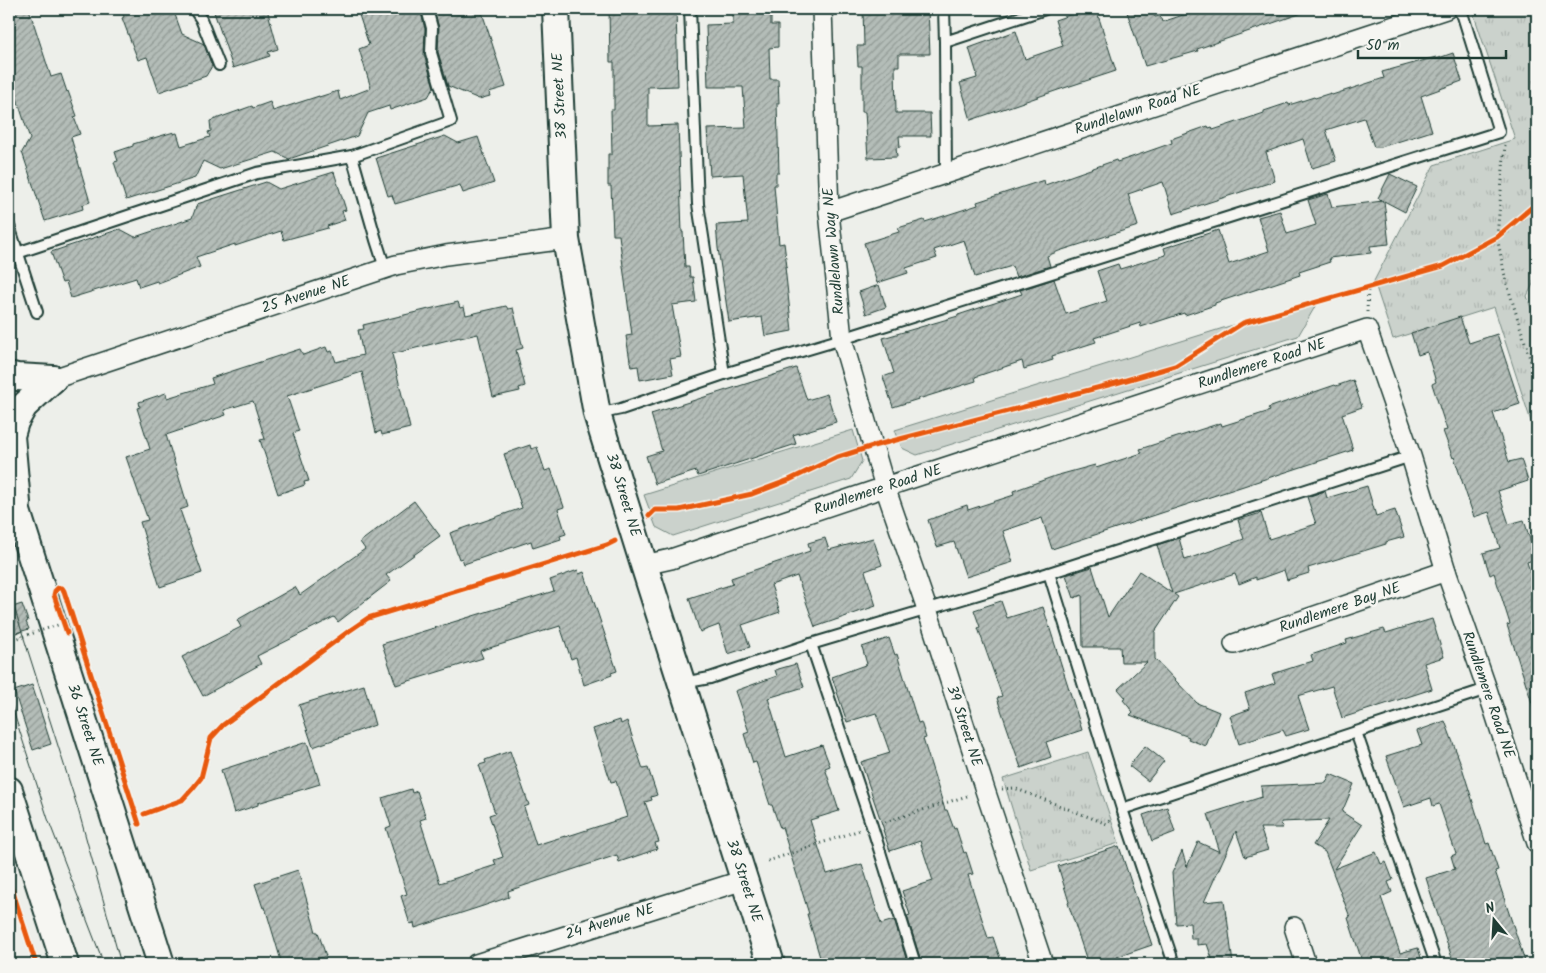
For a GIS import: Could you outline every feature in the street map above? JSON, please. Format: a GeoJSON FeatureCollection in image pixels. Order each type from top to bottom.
{"type":"FeatureCollection","features":[{"type":"Feature","properties":{"kind":"street","name":"38 Street NE"},"geometry":{"type":"LineString","coordinates":[[556,9],[566,239],[597,414],[681,683],[772,964]]}},
{"type":"Feature","properties":{"kind":"street","name":"Rundlelawn Way NE"},"geometry":{"type":"LineString","coordinates":[[822,9],[829,212],[842,339],[886,487]]}},
{"type":"Feature","properties":{"kind":"street","name":"Rundlelawn Road NE"},"geometry":{"type":"LineString","coordinates":[[829,212],[1446,9]]}},
{"type":"Feature","properties":{"kind":"street","name":"25 Avenue NE"},"geometry":{"type":"LineString","coordinates":[[53,379],[386,268],[446,255],[566,239]]}},
{"type":"Feature","properties":{"kind":"street","name":"Rundlemere Road NE"},"geometry":{"type":"LineString","coordinates":[[644,565],[671,559],[1367,330],[1411,456],[1446,571],[1537,843]]}},
{"type":"Feature","properties":{"kind":"street"},"geometry":{"type":"LineString","coordinates":[[9,375],[17,378],[53,379]]}},
{"type":"Feature","properties":{"kind":"street"},"geometry":{"type":"LineString","coordinates":[[18,516],[11,436],[24,406],[53,379]]}},
{"type":"Feature","properties":{"kind":"street","name":"36 Street NE"},"geometry":{"type":"LineString","coordinates":[[9,486],[161,964]]}},
{"type":"Feature","properties":{"kind":"street","name":"39 Street NE"},"geometry":{"type":"LineString","coordinates":[[886,487],[1043,964]]}},
{"type":"Feature","properties":{"kind":"street","name":"Rundlemere Bay NE"},"geometry":{"type":"LineString","coordinates":[[1234,644],[1446,571]]}},
{"type":"Feature","properties":{"kind":"street"},"geometry":{"type":"LineString","coordinates":[[9,790],[65,964]]}},
{"type":"Feature","properties":{"kind":"street","name":"24 Avenue NE"},"geometry":{"type":"LineString","coordinates":[[476,964],[744,880]]}},
{"type":"Feature","properties":{"kind":"street"},"geometry":{"type":"LineString","coordinates":[[1294,927],[1306,964]]}},
{"type":"Feature","properties":{"kind":"lane"},"geometry":{"type":"LineString","coordinates":[[194,9],[201,19],[220,65]]}},
{"type":"Feature","properties":{"kind":"lane"},"geometry":{"type":"LineString","coordinates":[[17,253],[257,173],[352,156],[451,121],[431,53],[432,28],[427,9]]}},
{"type":"Feature","properties":{"kind":"lane"},"geometry":{"type":"LineString","coordinates":[[690,9],[698,204],[724,374]]}},
{"type":"Feature","properties":{"kind":"lane"},"geometry":{"type":"LineString","coordinates":[[944,9],[946,174]]}},
{"type":"Feature","properties":{"kind":"lane"},"geometry":{"type":"LineString","coordinates":[[945,42],[1045,9]]}},
{"type":"Feature","properties":{"kind":"lane"},"geometry":{"type":"LineString","coordinates":[[597,414],[621,409],[724,374],[842,339],[1499,132],[1463,16],[1458,9]]}},
{"type":"Feature","properties":{"kind":"lane"},"geometry":{"type":"LineString","coordinates":[[352,156],[386,268]]}},
{"type":"Feature","properties":{"kind":"lane"},"geometry":{"type":"LineString","coordinates":[[9,226],[37,312]]}},
{"type":"Feature","properties":{"kind":"lane"},"geometry":{"type":"LineString","coordinates":[[681,683],[710,678],[811,644],[1049,573],[1411,456]]}},
{"type":"Feature","properties":{"kind":"lane"},"geometry":{"type":"LineString","coordinates":[[1049,573],[1122,809],[1174,964]]}},
{"type":"Feature","properties":{"kind":"lane"},"geometry":{"type":"LineString","coordinates":[[811,644],[872,826],[915,964]]}},
{"type":"Feature","properties":{"kind":"lane"},"geometry":{"type":"LineString","coordinates":[[1122,809],[1487,689]]}},
{"type":"Feature","properties":{"kind":"lane"},"geometry":{"type":"LineString","coordinates":[[1356,732],[1436,964]]}},
{"type":"Feature","properties":{"kind":"path"},"geometry":{"type":"LineString","coordinates":[[1499,132],[1506,144],[1497,237],[1508,289],[1537,381]]}},
{"type":"Feature","properties":{"kind":"path"},"geometry":{"type":"LineString","coordinates":[[1489,241],[1504,232]]}},
{"type":"Feature","properties":{"kind":"path"},"geometry":{"type":"LineString","coordinates":[[1358,290],[1377,285]]}},
{"type":"Feature","properties":{"kind":"path"},"geometry":{"type":"LineString","coordinates":[[64,591],[139,824]]}},
{"type":"Feature","properties":{"kind":"path"},"geometry":{"type":"LineString","coordinates":[[9,641],[64,623]]}},
{"type":"Feature","properties":{"kind":"path"},"geometry":{"type":"LineString","coordinates":[[19,632],[21,637]]}},
{"type":"Feature","properties":{"kind":"path"},"geometry":{"type":"LineString","coordinates":[[985,790],[1014,788],[1107,824],[1122,809]]}},
{"type":"Feature","properties":{"kind":"green space"},"geometry":{"type":"Polygon","coordinates":[[[1476,9],[1537,9],[1537,276],[1527,296],[1537,326],[1537,440],[1494,307],[1393,339],[1374,281],[1434,165],[1515,139],[1474,15],[1476,9]]]}},
{"type":"Feature","properties":{"kind":"green space"},"geometry":{"type":"Polygon","coordinates":[[[1320,298],[1298,336],[917,455],[902,448],[895,430],[1320,298]]]}},
{"type":"Feature","properties":{"kind":"green space"},"geometry":{"type":"Polygon","coordinates":[[[853,430],[862,461],[851,479],[673,536],[656,527],[644,495],[853,430]]]}},
{"type":"Feature","properties":{"kind":"green space"},"geometry":{"type":"Polygon","coordinates":[[[1088,752],[1119,843],[1031,870],[1003,779],[1088,752]]]}},
{"type":"Feature","properties":{"kind":"building"},"geometry":{"type":"Polygon","coordinates":[[[9,9],[29,9],[51,77],[61,74],[77,116],[74,117],[80,134],[71,137],[90,202],[82,205],[83,209],[45,221],[22,152],[30,139],[9,74],[9,9]]]}},
{"type":"Feature","properties":{"kind":"building"},"geometry":{"type":"Polygon","coordinates":[[[122,9],[173,9],[182,34],[204,44],[212,66],[206,76],[159,92],[147,57],[138,60],[122,18],[124,17],[122,9]]]}},
{"type":"Feature","properties":{"kind":"building"},"geometry":{"type":"Polygon","coordinates":[[[213,9],[267,9],[278,49],[268,52],[270,56],[233,68],[213,9]]]}},
{"type":"Feature","properties":{"kind":"building"},"geometry":{"type":"Polygon","coordinates":[[[357,9],[420,9],[425,29],[424,55],[434,87],[428,97],[390,110],[389,106],[368,113],[357,136],[289,159],[275,152],[220,169],[203,161],[195,178],[126,200],[114,162],[118,161],[115,152],[133,146],[133,144],[174,132],[173,134],[177,133],[181,146],[210,137],[208,132],[211,131],[210,121],[252,106],[253,108],[270,102],[273,111],[338,91],[340,100],[371,88],[359,49],[369,45],[357,9]]]}},
{"type":"Feature","properties":{"kind":"building"},"geometry":{"type":"Polygon","coordinates":[[[434,9],[481,9],[506,87],[489,92],[490,96],[479,99],[448,86],[438,52],[439,28],[434,9]]]}},
{"type":"Feature","properties":{"kind":"building"},"geometry":{"type":"Polygon","coordinates":[[[609,9],[676,9],[678,86],[648,87],[648,126],[678,125],[685,267],[689,267],[690,277],[693,277],[696,302],[672,305],[681,357],[670,359],[673,374],[640,380],[638,366],[631,367],[626,336],[632,335],[619,235],[613,235],[611,186],[608,186],[608,154],[612,154],[611,110],[614,110],[614,62],[610,62],[609,9]]]}},
{"type":"Feature","properties":{"kind":"building"},"geometry":{"type":"Polygon","coordinates":[[[733,9],[771,9],[771,25],[778,25],[778,47],[769,48],[770,79],[778,79],[779,103],[777,103],[779,173],[776,173],[776,185],[774,185],[779,244],[784,243],[787,267],[785,267],[792,331],[765,336],[762,317],[729,322],[718,248],[716,225],[748,223],[743,174],[710,176],[707,129],[746,128],[743,87],[708,87],[706,25],[733,24],[733,9]]]}},
{"type":"Feature","properties":{"kind":"building"},"geometry":{"type":"Polygon","coordinates":[[[863,9],[928,9],[930,54],[899,54],[899,66],[895,66],[896,113],[930,113],[931,136],[899,136],[900,147],[896,148],[897,157],[868,158],[865,112],[862,112],[862,66],[858,66],[857,46],[864,46],[863,9]]]}},
{"type":"Feature","properties":{"kind":"building"},"geometry":{"type":"Polygon","coordinates":[[[1087,9],[1096,9],[1116,71],[971,120],[960,83],[977,78],[969,48],[1016,31],[1025,59],[1063,46],[1055,20],[1087,9]]]}},
{"type":"Feature","properties":{"kind":"building"},"geometry":{"type":"Polygon","coordinates":[[[1126,9],[1152,9],[1155,17],[1160,16],[1162,22],[1201,9],[1304,9],[1305,12],[1197,49],[1198,51],[1145,66],[1126,9]]]}},
{"type":"Feature","properties":{"kind":"building"},"geometry":{"type":"Polygon","coordinates":[[[1453,53],[1462,81],[1421,96],[1432,131],[1381,147],[1374,147],[1364,118],[1326,130],[1336,161],[1312,168],[1303,139],[1266,152],[1275,181],[1173,214],[1163,182],[1128,194],[1138,226],[1047,256],[1050,266],[1016,277],[1012,266],[975,277],[964,240],[934,250],[937,258],[906,268],[908,273],[877,283],[864,243],[899,232],[898,228],[924,220],[925,222],[978,205],[977,202],[1044,180],[1045,185],[1116,160],[1117,162],[1172,143],[1171,139],[1208,126],[1209,128],[1212,127],[1213,130],[1288,103],[1289,105],[1331,93],[1332,95],[1384,78],[1382,72],[1453,53]]]}},
{"type":"Feature","properties":{"kind":"building"},"geometry":{"type":"Polygon","coordinates":[[[445,136],[458,143],[478,137],[494,183],[463,193],[460,185],[395,204],[392,195],[388,196],[376,158],[445,136]]]}},
{"type":"Feature","properties":{"kind":"building"},"geometry":{"type":"Polygon","coordinates":[[[334,172],[346,210],[342,211],[345,220],[327,226],[328,228],[284,240],[281,231],[196,257],[200,267],[158,283],[157,281],[139,287],[136,278],[71,298],[66,282],[62,283],[51,252],[120,229],[135,237],[192,218],[197,204],[266,182],[279,189],[334,172]]]}},
{"type":"Feature","properties":{"kind":"building"},"geometry":{"type":"Polygon","coordinates":[[[1390,174],[1417,187],[1405,212],[1384,201],[1389,244],[1370,246],[1371,253],[1329,258],[1330,262],[1299,272],[1300,275],[1215,303],[1215,305],[1141,327],[1140,323],[1094,338],[1096,342],[1052,356],[1053,360],[1024,369],[1022,361],[975,377],[976,381],[893,407],[883,377],[894,373],[883,338],[958,316],[1022,294],[1020,290],[1054,279],[1066,314],[1107,301],[1097,271],[1118,264],[1120,269],[1166,255],[1164,248],[1218,230],[1229,264],[1269,251],[1258,217],[1280,211],[1287,234],[1316,225],[1308,200],[1328,194],[1332,207],[1383,201],[1378,198],[1390,174]]]}},
{"type":"Feature","properties":{"kind":"building"},"geometry":{"type":"Polygon","coordinates":[[[879,285],[886,307],[866,314],[859,292],[879,285]]]}},
{"type":"Feature","properties":{"kind":"building"},"geometry":{"type":"Polygon","coordinates":[[[458,302],[460,308],[464,307],[466,315],[506,306],[508,309],[513,308],[523,348],[516,350],[525,386],[519,388],[520,391],[493,397],[478,334],[392,354],[410,428],[382,435],[381,431],[376,433],[362,372],[287,396],[299,431],[293,433],[309,481],[304,482],[305,485],[278,494],[260,440],[265,439],[253,401],[224,410],[226,415],[166,435],[188,507],[180,510],[202,573],[160,587],[140,522],[148,520],[126,457],[150,449],[137,408],[140,407],[139,402],[166,393],[167,398],[213,384],[211,378],[300,349],[303,355],[326,347],[328,352],[332,351],[336,362],[363,355],[358,330],[364,329],[363,325],[458,302]]]}},
{"type":"Feature","properties":{"kind":"building"},"geometry":{"type":"Polygon","coordinates":[[[1460,317],[1469,343],[1497,334],[1520,404],[1493,413],[1509,462],[1521,459],[1528,481],[1498,491],[1509,524],[1524,520],[1536,559],[1527,562],[1537,594],[1537,709],[1534,709],[1507,625],[1510,624],[1494,573],[1490,575],[1483,553],[1500,548],[1489,512],[1474,517],[1454,457],[1443,431],[1447,430],[1432,384],[1436,382],[1427,352],[1418,355],[1411,333],[1460,317]]]}},
{"type":"Feature","properties":{"kind":"building"},"geometry":{"type":"Polygon","coordinates":[[[796,368],[807,400],[827,394],[836,422],[793,435],[796,444],[698,476],[696,471],[655,484],[646,456],[662,451],[651,414],[796,368]]]}},
{"type":"Feature","properties":{"kind":"building"},"geometry":{"type":"Polygon","coordinates":[[[1353,380],[1362,407],[1342,414],[1353,450],[1052,549],[1042,518],[1003,531],[1013,562],[966,577],[954,542],[937,547],[928,520],[944,513],[967,505],[968,510],[1014,495],[1013,491],[1055,476],[1095,465],[1096,468],[1142,453],[1140,449],[1221,423],[1222,426],[1270,411],[1268,408],[1353,380]]]}},
{"type":"Feature","properties":{"kind":"building"},"geometry":{"type":"Polygon","coordinates":[[[530,445],[531,449],[537,447],[545,471],[551,469],[564,507],[558,509],[566,534],[560,536],[561,539],[533,548],[531,541],[464,564],[462,558],[459,559],[450,533],[522,508],[504,454],[530,445]]]}},
{"type":"Feature","properties":{"kind":"building"},"geometry":{"type":"Polygon","coordinates":[[[1367,486],[1376,516],[1395,510],[1404,537],[1308,568],[1309,573],[1287,580],[1284,570],[1256,580],[1256,577],[1239,584],[1235,574],[1174,594],[1178,597],[1155,632],[1155,659],[1197,703],[1219,712],[1206,746],[1188,739],[1189,737],[1130,715],[1133,712],[1123,700],[1126,698],[1118,689],[1147,662],[1121,662],[1120,647],[1083,647],[1082,595],[1074,598],[1066,575],[1092,567],[1108,617],[1139,571],[1172,593],[1157,545],[1179,538],[1185,560],[1244,539],[1238,520],[1261,513],[1269,539],[1316,524],[1307,497],[1325,491],[1327,498],[1367,486]]]}},
{"type":"Feature","properties":{"kind":"building"},"geometry":{"type":"Polygon","coordinates":[[[414,501],[440,536],[386,575],[391,581],[338,622],[334,617],[257,656],[261,664],[203,696],[182,657],[241,627],[237,620],[295,587],[300,595],[365,549],[360,542],[414,501]]]}},
{"type":"Feature","properties":{"kind":"building"},"geometry":{"type":"Polygon","coordinates":[[[825,538],[829,550],[873,538],[882,565],[865,571],[876,606],[815,627],[797,576],[771,585],[780,612],[742,625],[750,647],[728,654],[719,625],[700,632],[689,598],[733,584],[731,578],[810,551],[808,543],[825,538]]]}},
{"type":"Feature","properties":{"kind":"building"},"geometry":{"type":"Polygon","coordinates":[[[578,570],[579,574],[584,572],[617,671],[611,673],[612,675],[584,685],[576,657],[571,659],[560,626],[480,651],[483,658],[396,685],[382,644],[554,591],[550,580],[578,570]]]}},
{"type":"Feature","properties":{"kind":"building"},"geometry":{"type":"Polygon","coordinates":[[[1001,601],[1007,618],[1043,607],[1082,730],[1046,742],[1051,757],[1021,768],[997,698],[1002,696],[978,628],[980,627],[974,610],[1001,601]]]}},
{"type":"Feature","properties":{"kind":"building"},"geometry":{"type":"Polygon","coordinates":[[[22,604],[29,629],[9,635],[9,608],[22,604]]]}},
{"type":"Feature","properties":{"kind":"building"},"geometry":{"type":"Polygon","coordinates":[[[1432,619],[1444,657],[1424,663],[1432,689],[1342,718],[1332,686],[1298,696],[1309,729],[1286,736],[1283,730],[1239,744],[1230,716],[1250,709],[1245,693],[1275,683],[1272,674],[1313,661],[1311,655],[1347,643],[1346,640],[1384,629],[1386,633],[1432,619]]]}},
{"type":"Feature","properties":{"kind":"building"},"geometry":{"type":"Polygon","coordinates":[[[889,638],[895,655],[897,654],[918,723],[921,722],[926,738],[923,739],[945,810],[947,810],[954,829],[956,828],[964,853],[966,852],[973,874],[968,875],[988,938],[993,937],[1000,958],[989,961],[991,964],[922,964],[907,916],[910,915],[902,891],[933,881],[920,841],[890,851],[861,762],[890,753],[876,713],[847,722],[832,677],[867,664],[862,647],[889,638]]]}},
{"type":"Feature","properties":{"kind":"building"},"geometry":{"type":"Polygon","coordinates":[[[796,664],[804,687],[768,698],[786,757],[822,745],[830,766],[825,768],[839,811],[810,820],[827,874],[862,864],[881,924],[894,920],[908,964],[822,964],[807,914],[809,914],[782,827],[780,828],[772,805],[770,805],[756,762],[753,763],[744,734],[749,732],[735,691],[777,676],[775,670],[796,664]]]}},
{"type":"Feature","properties":{"kind":"building"},"geometry":{"type":"Polygon","coordinates":[[[32,685],[51,744],[33,750],[14,691],[32,685]]]}},
{"type":"Feature","properties":{"kind":"building"},"geometry":{"type":"Polygon","coordinates":[[[364,685],[375,725],[313,747],[299,705],[364,685]]]}},
{"type":"Feature","properties":{"kind":"building"},"geometry":{"type":"Polygon","coordinates":[[[620,720],[621,724],[627,721],[643,769],[648,768],[657,795],[651,797],[652,800],[645,802],[659,842],[655,843],[657,849],[619,862],[617,855],[508,891],[509,897],[483,906],[415,928],[414,923],[410,924],[401,896],[407,894],[386,828],[391,826],[382,798],[411,789],[412,793],[417,791],[426,818],[420,820],[440,883],[496,865],[494,860],[503,857],[489,815],[495,813],[479,765],[486,763],[485,760],[510,751],[529,805],[524,807],[536,845],[565,837],[627,817],[616,781],[611,782],[593,729],[620,720]]]}},
{"type":"Feature","properties":{"kind":"building"},"geometry":{"type":"Polygon","coordinates":[[[1445,721],[1461,764],[1486,844],[1489,843],[1498,870],[1495,871],[1526,964],[1454,964],[1426,878],[1455,869],[1451,856],[1456,854],[1439,804],[1433,806],[1431,798],[1404,807],[1386,756],[1422,745],[1417,731],[1445,721]]]}},
{"type":"Feature","properties":{"kind":"building"},"geometry":{"type":"Polygon","coordinates":[[[307,742],[320,784],[258,803],[258,805],[234,813],[221,770],[307,742]]]}},
{"type":"Feature","properties":{"kind":"building"},"geometry":{"type":"Polygon","coordinates":[[[1145,746],[1164,761],[1148,781],[1129,766],[1145,746]]]}},
{"type":"Feature","properties":{"kind":"building"},"geometry":{"type":"Polygon","coordinates":[[[1330,774],[1354,784],[1342,812],[1362,825],[1334,869],[1376,852],[1381,864],[1386,862],[1393,880],[1388,882],[1392,892],[1381,897],[1400,953],[1418,948],[1423,964],[1363,964],[1348,918],[1350,917],[1325,852],[1313,845],[1329,820],[1281,822],[1282,828],[1260,828],[1268,850],[1245,857],[1236,831],[1204,902],[1224,900],[1227,917],[1233,964],[1214,964],[1207,944],[1197,945],[1197,939],[1191,939],[1190,923],[1176,924],[1172,873],[1182,851],[1187,867],[1198,842],[1220,852],[1208,814],[1262,797],[1261,786],[1326,783],[1330,774]]]}},
{"type":"Feature","properties":{"kind":"building"},"geometry":{"type":"Polygon","coordinates":[[[1167,807],[1175,832],[1152,841],[1143,815],[1167,807]]]}},
{"type":"Feature","properties":{"kind":"building"},"geometry":{"type":"Polygon","coordinates":[[[1119,846],[1152,945],[1117,957],[1120,964],[1088,964],[1058,866],[1119,846]]]}},
{"type":"Feature","properties":{"kind":"building"},"geometry":{"type":"Polygon","coordinates":[[[298,870],[316,932],[318,932],[326,956],[299,964],[282,964],[265,907],[263,908],[255,884],[298,870]]]}},
{"type":"Feature","properties":{"kind":"tram line"},"geometry":{"type":"LineString","coordinates":[[9,591],[78,809],[121,964]]}},
{"type":"Feature","properties":{"kind":"tram line"},"geometry":{"type":"LineString","coordinates":[[9,698],[48,819],[104,964]]}},
{"type":"Feature","properties":{"kind":"cycle path"},"geometry":{"type":"LineString","coordinates":[[649,516],[655,510],[679,510],[752,494],[789,480],[835,458],[873,446],[1175,366],[1243,323],[1443,266],[1497,237],[1537,203]]}},
{"type":"Feature","properties":{"kind":"cycle path"},"geometry":{"type":"LineString","coordinates":[[144,814],[182,800],[193,788],[201,778],[211,738],[223,725],[368,618],[615,541]]}},
{"type":"Feature","properties":{"kind":"cycle path"},"geometry":{"type":"LineString","coordinates":[[67,633],[54,595],[58,588],[62,588],[64,591],[139,824]]}},
{"type":"Feature","properties":{"kind":"cycle path"},"geometry":{"type":"LineString","coordinates":[[9,880],[36,964]]}}]}
